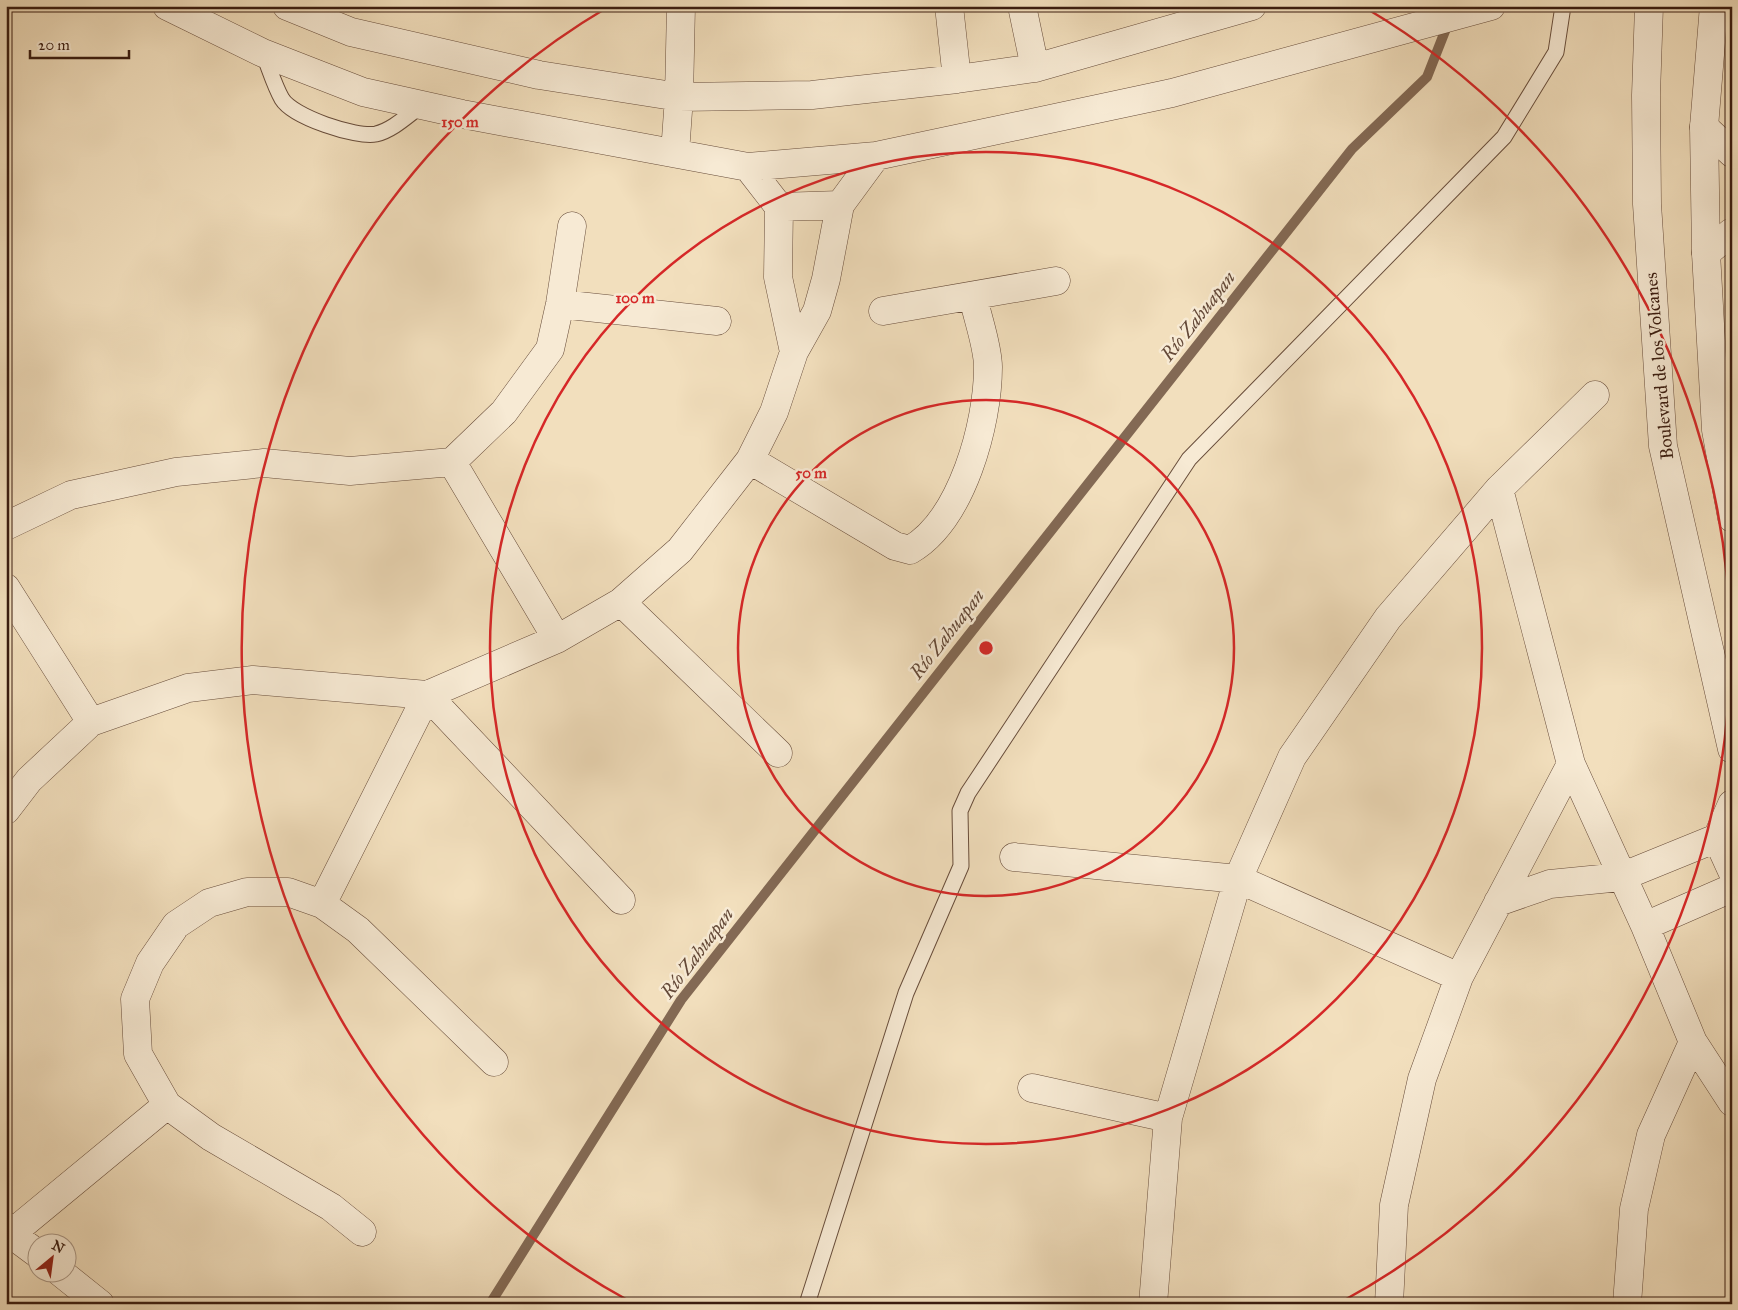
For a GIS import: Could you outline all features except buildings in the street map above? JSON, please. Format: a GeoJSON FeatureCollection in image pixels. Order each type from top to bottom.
{"type":"FeatureCollection","features":[{"type":"Feature","properties":{"kind":"street"},"geometry":{"type":"LineString","coordinates":[[167,6],[263,52],[363,92],[748,167],[876,156],[1172,93],[1489,7]]}},
{"type":"Feature","properties":{"kind":"street"},"geometry":{"type":"LineString","coordinates":[[287,6],[351,32],[540,75],[679,97],[812,95],[957,79],[1035,68],[1252,6]]}},
{"type":"Feature","properties":{"kind":"street"},"geometry":{"type":"LineString","coordinates":[[674,153],[679,97],[681,6]]}},
{"type":"Feature","properties":{"kind":"street"},"geometry":{"type":"LineString","coordinates":[[949,6],[957,79]]}},
{"type":"Feature","properties":{"kind":"street"},"geometry":{"type":"LineString","coordinates":[[1022,6],[1035,68]]}},
{"type":"Feature","properties":{"kind":"street","name":"Boulevard de los Volcanes"},"geometry":{"type":"LineString","coordinates":[[1649,6],[1646,95],[1647,204],[1663,446],[1732,749]]}},
{"type":"Feature","properties":{"kind":"street"},"geometry":{"type":"LineString","coordinates":[[1714,6],[1704,127],[1706,253],[1716,430],[1732,518]]}},
{"type":"Feature","properties":{"kind":"street"},"geometry":{"type":"LineString","coordinates":[[1704,127],[1732,153]]}},
{"type":"Feature","properties":{"kind":"street"},"geometry":{"type":"LineString","coordinates":[[6,810],[29,780],[91,722],[188,688],[253,680],[427,695],[557,639],[621,602],[680,550],[750,460],[774,412],[794,352],[817,311],[826,279],[840,205],[876,156]]}},
{"type":"Feature","properties":{"kind":"street"},"geometry":{"type":"LineString","coordinates":[[748,167],[779,207],[778,277],[794,352]]}},
{"type":"Feature","properties":{"kind":"street"},"geometry":{"type":"LineString","coordinates":[[779,207],[840,205]]}},
{"type":"Feature","properties":{"kind":"street"},"geometry":{"type":"LineString","coordinates":[[6,526],[72,495],[176,472],[264,463],[350,471],[452,462],[504,412],[550,349],[560,304],[572,226]]}},
{"type":"Feature","properties":{"kind":"street"},"geometry":{"type":"LineString","coordinates":[[1706,253],[1732,232]]}},
{"type":"Feature","properties":{"kind":"street"},"geometry":{"type":"LineString","coordinates":[[883,311],[1056,281]]}},
{"type":"Feature","properties":{"kind":"street"},"geometry":{"type":"LineString","coordinates":[[750,460],[895,546],[910,550],[925,541],[951,504],[969,468],[986,398],[988,365],[973,296]]}},
{"type":"Feature","properties":{"kind":"street"},"geometry":{"type":"LineString","coordinates":[[560,304],[717,321]]}},
{"type":"Feature","properties":{"kind":"street"},"geometry":{"type":"LineString","coordinates":[[1152,1304],[1168,1118],[1238,879],[1292,757],[1388,618],[1499,489],[1595,395]]}},
{"type":"Feature","properties":{"kind":"street"},"geometry":{"type":"LineString","coordinates":[[452,462],[557,639]]}},
{"type":"Feature","properties":{"kind":"street"},"geometry":{"type":"LineString","coordinates":[[1499,489],[1571,764],[1645,926],[1693,1042],[1732,1102]]}},
{"type":"Feature","properties":{"kind":"street"},"geometry":{"type":"LineString","coordinates":[[6,588],[91,722]]}},
{"type":"Feature","properties":{"kind":"street"},"geometry":{"type":"LineString","coordinates":[[621,602],[778,753]]}},
{"type":"Feature","properties":{"kind":"street"},"geometry":{"type":"LineString","coordinates":[[427,695],[621,900]]}},
{"type":"Feature","properties":{"kind":"street"},"geometry":{"type":"LineString","coordinates":[[322,904],[427,695]]}},
{"type":"Feature","properties":{"kind":"street"},"geometry":{"type":"LineString","coordinates":[[1388,1304],[1394,1205],[1422,1078],[1459,977],[1571,764]]}},
{"type":"Feature","properties":{"kind":"street"},"geometry":{"type":"LineString","coordinates":[[1498,902],[1550,884],[1622,877],[1717,838],[1732,804]]}},
{"type":"Feature","properties":{"kind":"street"},"geometry":{"type":"LineString","coordinates":[[1717,838],[1732,871]]}},
{"type":"Feature","properties":{"kind":"street"},"geometry":{"type":"LineString","coordinates":[[1014,857],[1238,879],[1459,977]]}},
{"type":"Feature","properties":{"kind":"street"},"geometry":{"type":"LineString","coordinates":[[1645,926],[1732,888]]}},
{"type":"Feature","properties":{"kind":"street"},"geometry":{"type":"LineString","coordinates":[[362,1232],[331,1207],[211,1136],[167,1106],[138,1054],[135,1000],[150,963],[176,925],[209,903],[247,892],[288,892],[322,904],[358,930],[494,1062]]}},
{"type":"Feature","properties":{"kind":"street"},"geometry":{"type":"LineString","coordinates":[[1627,1304],[1634,1209],[1651,1135],[1693,1042]]}},
{"type":"Feature","properties":{"kind":"street"},"geometry":{"type":"LineString","coordinates":[[1032,1088],[1168,1118]]}},
{"type":"Feature","properties":{"kind":"street"},"geometry":{"type":"LineString","coordinates":[[28,1247],[8,1233],[167,1106]]}},
{"type":"Feature","properties":{"kind":"street"},"geometry":{"type":"LineString","coordinates":[[72,1282],[100,1304]]}},
{"type":"Feature","properties":{"kind":"lane"},"geometry":{"type":"LineString","coordinates":[[807,1304],[906,993],[961,866],[960,811],[968,793],[1189,459],[1504,137],[1556,52],[1563,6]]}},
{"type":"Feature","properties":{"kind":"lane"},"geometry":{"type":"LineString","coordinates":[[263,52],[282,100],[296,113],[345,130],[374,134],[388,130],[422,105]]}},
{"type":"Feature","properties":{"kind":"waterway","name":"Río Zahuapan"},"geometry":{"type":"LineString","coordinates":[[490,1304],[681,1000],[1352,149],[1427,77],[1449,21]]}}]}
